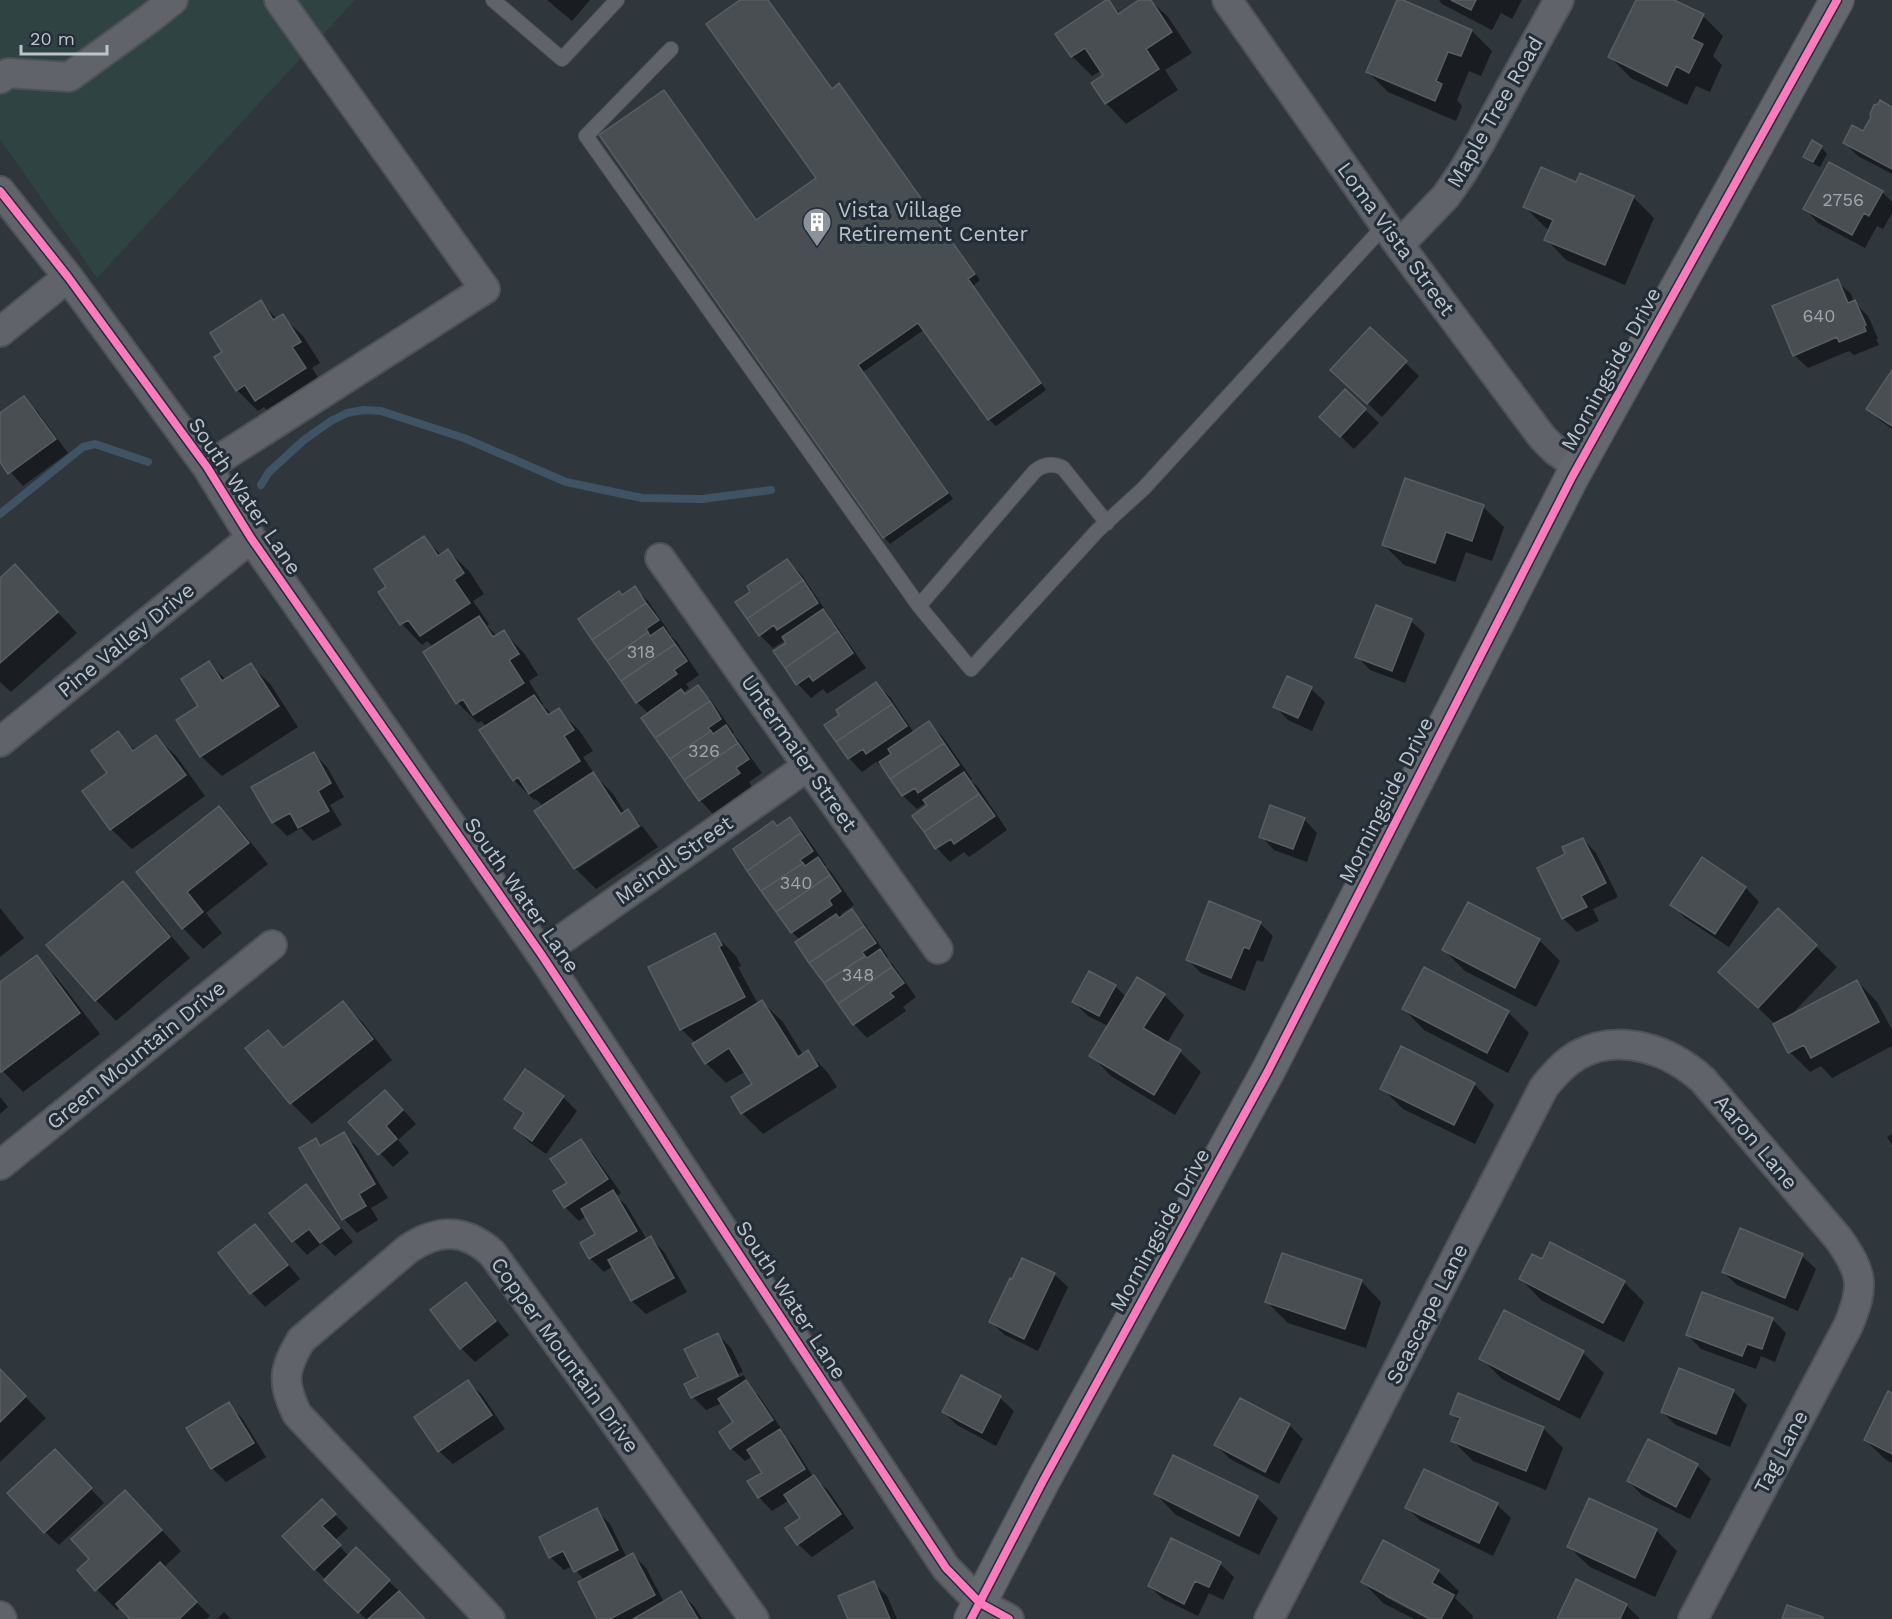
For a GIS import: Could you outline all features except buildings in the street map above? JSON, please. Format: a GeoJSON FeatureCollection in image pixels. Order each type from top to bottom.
{"type":"FeatureCollection","features":[{"type":"Feature","properties":{"kind":"street"},"geometry":{"type":"LineString","coordinates":[[3,71],[69,77],[173,0]]}},
{"type":"Feature","properties":{"kind":"street"},"geometry":{"type":"LineString","coordinates":[[207,467],[485,289],[279,0]]}},
{"type":"Feature","properties":{"kind":"street","name":"Loma Vista Street"},"geometry":{"type":"LineString","coordinates":[[1227,0],[1392,235],[1542,437],[1556,451],[1578,466]]}},
{"type":"Feature","properties":{"kind":"street","name":"Maple Tree Road"},"geometry":{"type":"LineString","coordinates":[[1392,235],[1446,196],[1481,141],[1559,0]]}},
{"type":"Feature","properties":{"kind":"street","name":"Morningside Drive"},"geometry":{"type":"LineString","coordinates":[[976,1611],[1042,1481],[1268,1071],[1578,466],[1837,0]]}},
{"type":"Feature","properties":{"kind":"street","name":"South Water Lane"},"geometry":{"type":"LineString","coordinates":[[0,191],[68,277],[207,467],[251,538],[541,954],[976,1611],[1009,1619]]}},
{"type":"Feature","properties":{"kind":"street"},"geometry":{"type":"LineString","coordinates":[[0,332],[68,277]]}},
{"type":"Feature","properties":{"kind":"street","name":"Pine Valley Drive"},"geometry":{"type":"LineString","coordinates":[[0,742],[251,538]]}},
{"type":"Feature","properties":{"kind":"street","name":"Untermaier Street"},"geometry":{"type":"LineString","coordinates":[[660,558],[938,949]]}},
{"type":"Feature","properties":{"kind":"street","name":"Meindl Street"},"geometry":{"type":"LineString","coordinates":[[541,954],[808,766]]}},
{"type":"Feature","properties":{"kind":"street","name":"Green Mountain Drive"},"geometry":{"type":"LineString","coordinates":[[0,1165],[272,945]]}},
{"type":"Feature","properties":{"kind":"street","name":"Aaron Lane"},"geometry":{"type":"LineString","coordinates":[[1617,1046],[1636,1045],[1662,1053],[1690,1068],[1703,1080],[1838,1238],[1853,1259],[1860,1282]]}},
{"type":"Feature","properties":{"kind":"street","name":"Seascape Lane"},"geometry":{"type":"LineString","coordinates":[[1269,1619],[1544,1087],[1578,1055],[1603,1047],[1617,1046]]}},
{"type":"Feature","properties":{"kind":"street","name":"Copper Mountain Drive"},"geometry":{"type":"LineString","coordinates":[[490,1619],[297,1414],[289,1396],[285,1378],[290,1359],[301,1340],[408,1249],[423,1239],[444,1234],[463,1235],[479,1241],[492,1253],[754,1619]]}},
{"type":"Feature","properties":{"kind":"street","name":"Tag Lane"},"geometry":{"type":"LineString","coordinates":[[1693,1619],[1848,1326],[1857,1304],[1860,1282]]}},
{"type":"Feature","properties":{"kind":"lane"},"geometry":{"type":"LineString","coordinates":[[493,0],[562,59],[616,0]]}},
{"type":"Feature","properties":{"kind":"lane"},"geometry":{"type":"LineString","coordinates":[[671,49],[586,136],[919,606],[971,669],[1107,523],[1392,235]]}},
{"type":"Feature","properties":{"kind":"lane"},"geometry":{"type":"LineString","coordinates":[[919,606],[1035,471],[1042,466],[1056,465],[1063,468],[1107,523]]}},
{"type":"Feature","properties":{"kind":"green space"},"geometry":{"type":"Polygon","coordinates":[[[0,0],[355,0],[97,278],[0,139],[0,0]]]}},
{"type":"Feature","properties":{"kind":"waterway"},"geometry":{"type":"LineString","coordinates":[[261,485],[269,472],[304,440],[331,421],[347,413],[364,410],[381,411],[464,438],[566,482],[642,498],[702,499],[771,490]]}},
{"type":"Feature","properties":{"kind":"waterway"},"geometry":{"type":"LineString","coordinates":[[0,514],[83,447],[95,444],[148,462]]}},
{"type":"Feature","properties":{"kind":"cycle path"},"geometry":{"type":"LineString","coordinates":[[971,1619],[1043,1481],[1268,1071],[1572,477],[1837,0]]}},
{"type":"Feature","properties":{"kind":"cycle path"},"geometry":{"type":"LineString","coordinates":[[0,191],[68,277],[207,467],[251,538],[541,954],[946,1568],[980,1603],[1009,1619]]}},
{"type":"Feature","properties":{"kind":"place","name":"Vista Village Retirement Center"},"geometry":{"type":"Point","coordinates":[817,248]}}]}
